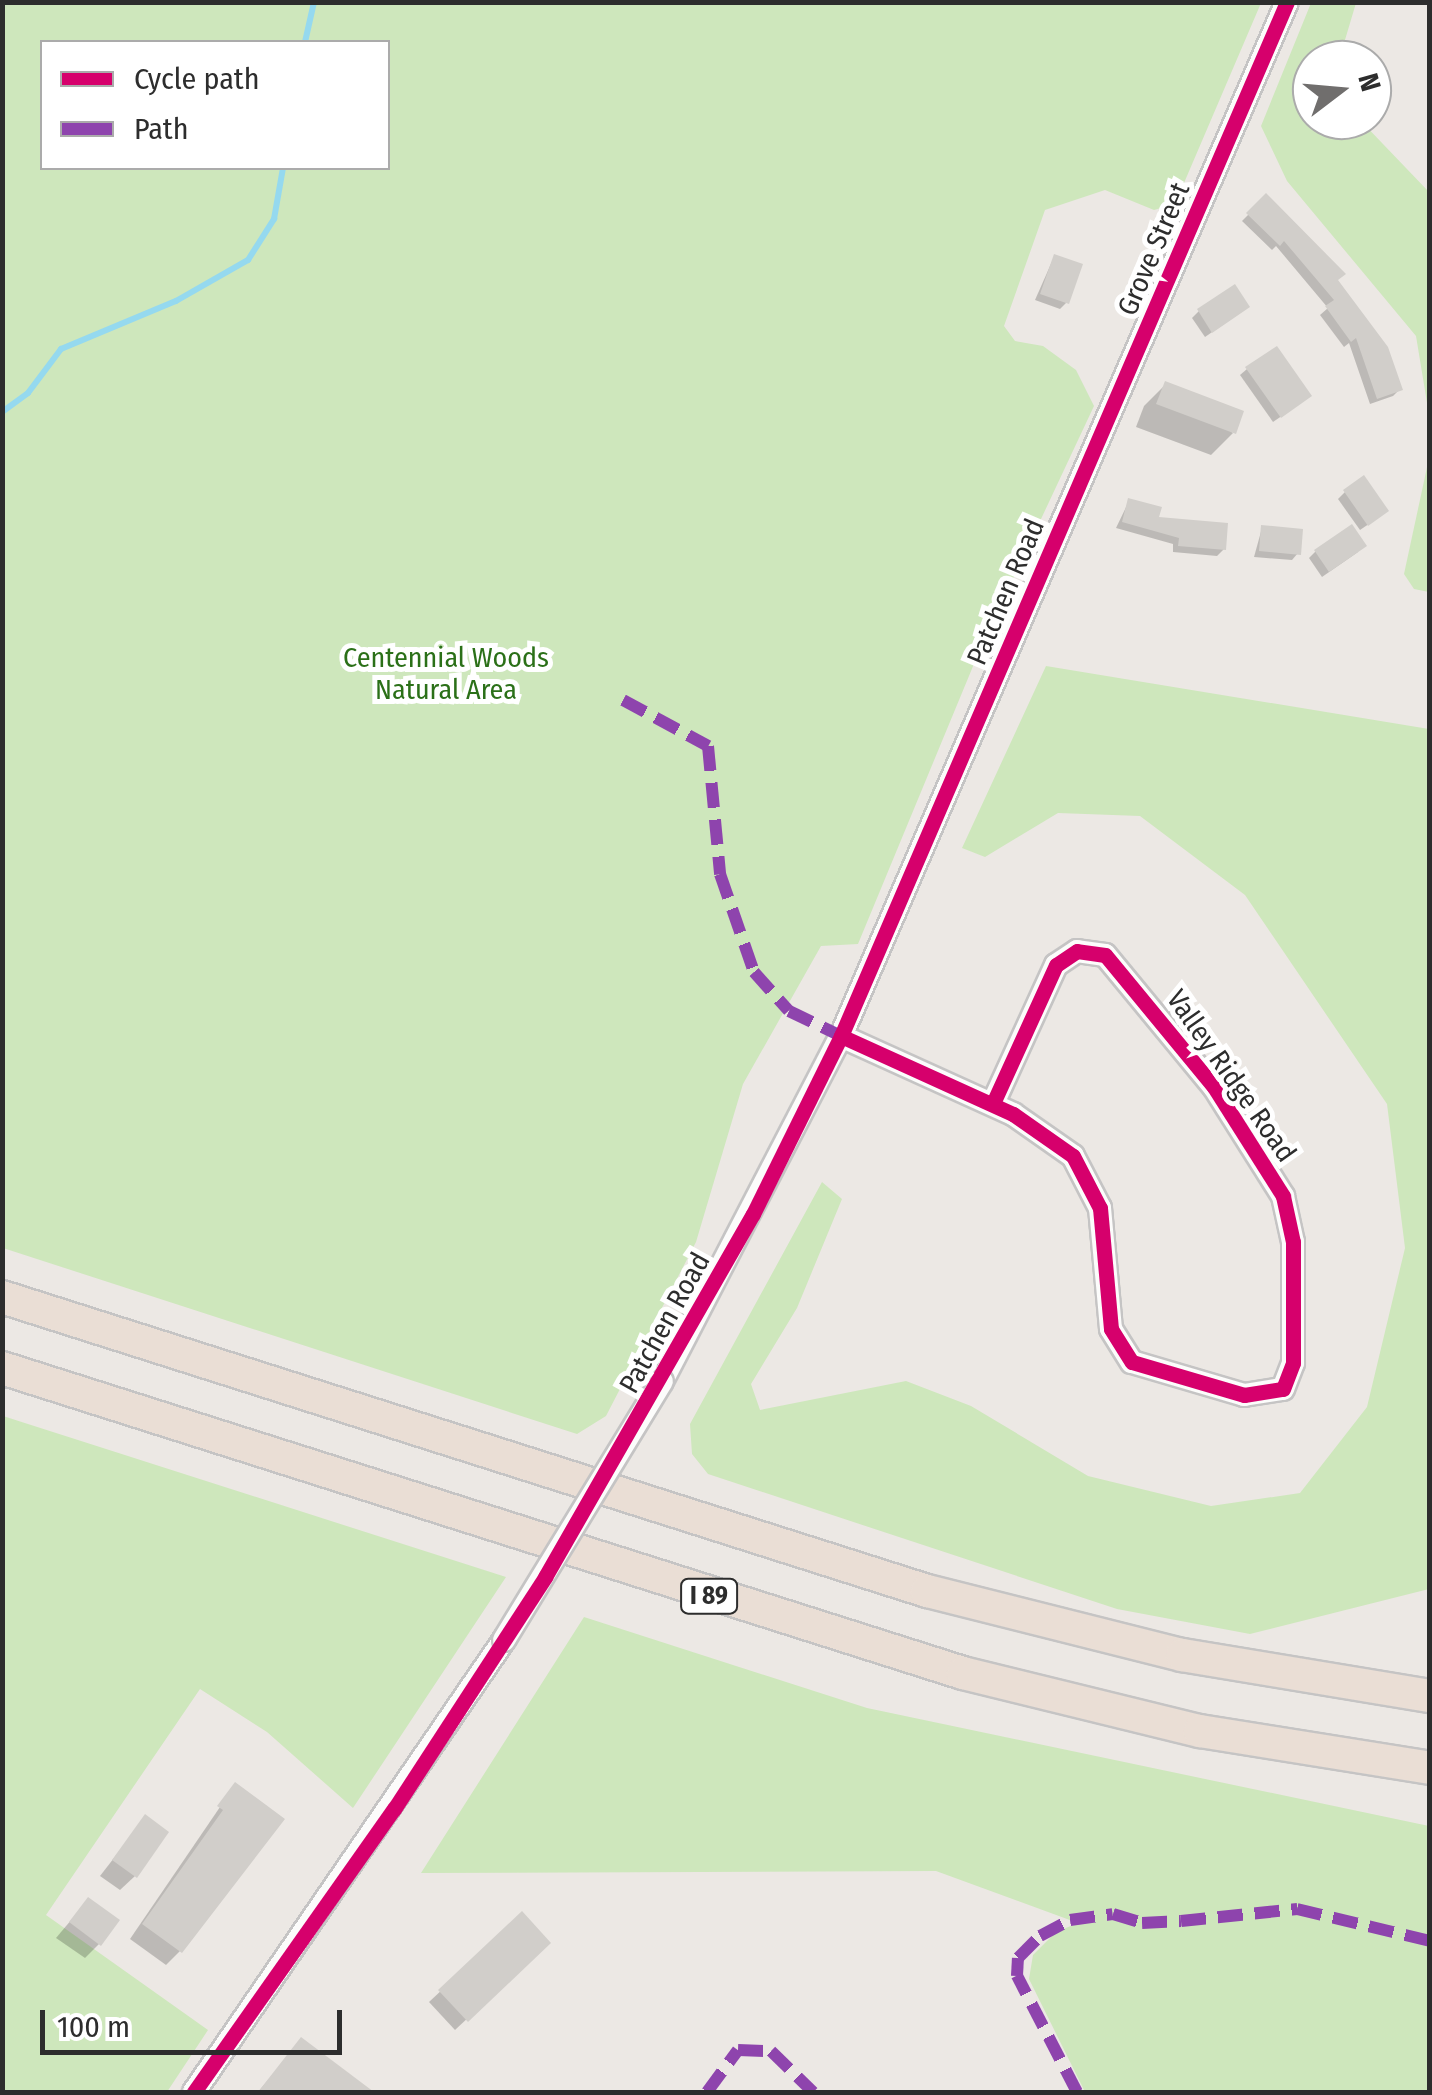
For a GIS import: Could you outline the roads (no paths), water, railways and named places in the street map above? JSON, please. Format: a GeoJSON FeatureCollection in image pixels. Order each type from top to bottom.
{"type":"FeatureCollection","features":[{"type":"Feature","properties":{"kind":"highway"},"geometry":{"type":"LineString","coordinates":[[2,1298],[927,1591],[1182,1655],[1430,1696]]}},
{"type":"Feature","properties":{"kind":"highway","name":"I 89"},"geometry":{"type":"LineString","coordinates":[[2,1368],[963,1673],[1200,1731],[1430,1768]]}},
{"type":"Feature","properties":{"kind":"street","name":"Grove Street"},"geometry":{"type":"LineString","coordinates":[[1066,515],[1287,2]]}},
{"type":"Feature","properties":{"kind":"street","name":"Patchen Road"},"geometry":{"type":"LineString","coordinates":[[194,2092],[504,1640],[662,1381],[841,1036],[1066,515]]}},
{"type":"Feature","properties":{"kind":"street","name":"Valley Ridge Road"},"geometry":{"type":"LineString","coordinates":[[841,1036],[993,1104],[1064,1146],[1088,1180],[1102,1223],[1112,1329],[1124,1355],[1141,1367],[1244,1395],[1283,1389],[1294,1362],[1293,1242],[1283,1196],[1214,1087],[1105,955],[1077,951],[1056,966],[993,1104]]}},
{"type":"Feature","properties":{"kind":"waterway"},"geometry":{"type":"LineString","coordinates":[[305,40],[314,2]]}},
{"type":"Feature","properties":{"kind":"waterway"},"geometry":{"type":"LineString","coordinates":[[2,412],[28,393],[61,349],[176,301],[248,260],[274,219],[283,170]]}},
{"type":"Feature","properties":{"kind":"park label","name":"Centennial Woods Natural Area"},"geometry":{"type":"Point","coordinates":[446,674]}}]}
